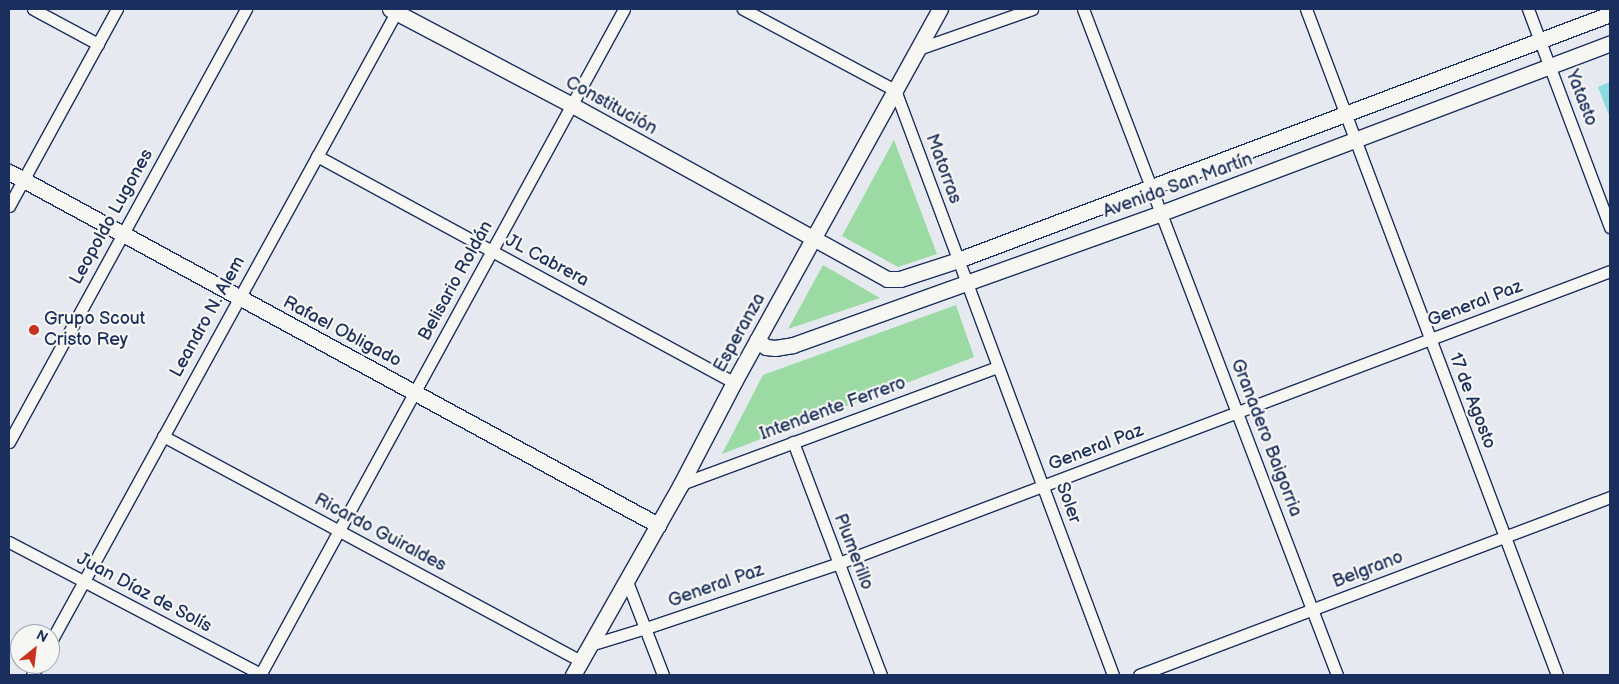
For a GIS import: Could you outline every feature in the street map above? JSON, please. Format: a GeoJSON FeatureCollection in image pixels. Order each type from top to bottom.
{"type":"FeatureCollection","features":[{"type":"Feature","properties":{"kind":"main road","name":"Esperanza"},"geometry":{"type":"LineString","coordinates":[[573,675],[681,484],[734,382],[940,9]]}},
{"type":"Feature","properties":{"kind":"main road","name":"Constitución"},"geometry":{"type":"LineString","coordinates":[[395,10],[813,238]]}},
{"type":"Feature","properties":{"kind":"main road","name":"Avenida San Martín"},"geometry":{"type":"LineString","coordinates":[[813,238],[887,279],[900,279],[958,260],[1610,14]]}},
{"type":"Feature","properties":{"kind":"main road","name":"Avenida San Martín"},"geometry":{"type":"LineString","coordinates":[[757,340],[766,347],[775,348],[794,344],[966,281],[1161,213],[1610,43]]}},
{"type":"Feature","properties":{"kind":"main road","name":"Rafael Obligado"},"geometry":{"type":"LineString","coordinates":[[9,172],[658,525]]}},
{"type":"Feature","properties":{"kind":"street"},"geometry":{"type":"LineString","coordinates":[[33,9],[98,44]]}},
{"type":"Feature","properties":{"kind":"street"},"geometry":{"type":"LineString","coordinates":[[9,206],[116,9]]}},
{"type":"Feature","properties":{"kind":"street","name":"Leopoldo Lugones"},"geometry":{"type":"LineString","coordinates":[[9,442],[246,9]]}},
{"type":"Feature","properties":{"kind":"street","name":"Belisario Roldán"},"geometry":{"type":"LineString","coordinates":[[261,675],[624,9]]}},
{"type":"Feature","properties":{"kind":"street"},"geometry":{"type":"LineString","coordinates":[[742,9],[895,90]]}},
{"type":"Feature","properties":{"kind":"street"},"geometry":{"type":"LineString","coordinates":[[918,48],[1032,9]]}},
{"type":"Feature","properties":{"kind":"street","name":"Granadero Baigorria"},"geometry":{"type":"LineString","coordinates":[[1083,9],[1337,675]]}},
{"type":"Feature","properties":{"kind":"street","name":"17 de Agosto"},"geometry":{"type":"LineString","coordinates":[[1306,9],[1557,675]]}},
{"type":"Feature","properties":{"kind":"street","name":"Yatasto"},"geometry":{"type":"LineString","coordinates":[[1528,9],[1610,226]]}},
{"type":"Feature","properties":{"kind":"street","name":"Leandro N. Alem"},"geometry":{"type":"LineString","coordinates":[[60,624],[395,10]]}},
{"type":"Feature","properties":{"kind":"street","name":"Matorras"},"geometry":{"type":"LineString","coordinates":[[895,90],[958,260]]}},
{"type":"Feature","properties":{"kind":"street","name":"JL Cabrera"},"geometry":{"type":"LineString","coordinates":[[317,156],[734,382]]}},
{"type":"Feature","properties":{"kind":"street","name":"Soler"},"geometry":{"type":"LineString","coordinates":[[958,260],[1113,675]]}},
{"type":"Feature","properties":{"kind":"street","name":"General Paz"},"geometry":{"type":"LineString","coordinates":[[590,645],[839,563],[1610,272]]}},
{"type":"Feature","properties":{"kind":"street","name":"Intendente Ferrero"},"geometry":{"type":"LineString","coordinates":[[681,484],[998,367]]}},
{"type":"Feature","properties":{"kind":"street","name":"Ricardo Guiraldes"},"geometry":{"type":"LineString","coordinates":[[163,436],[580,662]]}},
{"type":"Feature","properties":{"kind":"street","name":"Plumerillo"},"geometry":{"type":"LineString","coordinates":[[793,442],[881,675]]}},
{"type":"Feature","properties":{"kind":"street","name":"Belgrano"},"geometry":{"type":"LineString","coordinates":[[1139,675],[1610,497]]}},
{"type":"Feature","properties":{"kind":"street","name":"Juan Díaz de Solís"},"geometry":{"type":"LineString","coordinates":[[9,542],[261,675]]}},
{"type":"Feature","properties":{"kind":"street"},"geometry":{"type":"LineString","coordinates":[[626,579],[663,675]]}},
{"type":"Feature","properties":{"kind":"green space"},"geometry":{"type":"Polygon","coordinates":[[[894,140],[937,254],[898,267],[842,236],[894,140]]]}},
{"type":"Feature","properties":{"kind":"green space"},"geometry":{"type":"Polygon","coordinates":[[[823,265],[880,298],[788,329],[823,265]]]}},
{"type":"Feature","properties":{"kind":"green space"},"geometry":{"type":"Polygon","coordinates":[[[956,305],[974,357],[722,454],[763,375],[956,305]]]}},
{"type":"Feature","properties":{"kind":"water"},"geometry":{"type":"Polygon","coordinates":[[[1610,82],[1610,118],[1598,87],[1610,82]]]}},
{"type":"Feature","properties":{"kind":"place","name":"Grupo Scout Cristo Rey"},"geometry":{"type":"Point","coordinates":[34,330]}}]}
